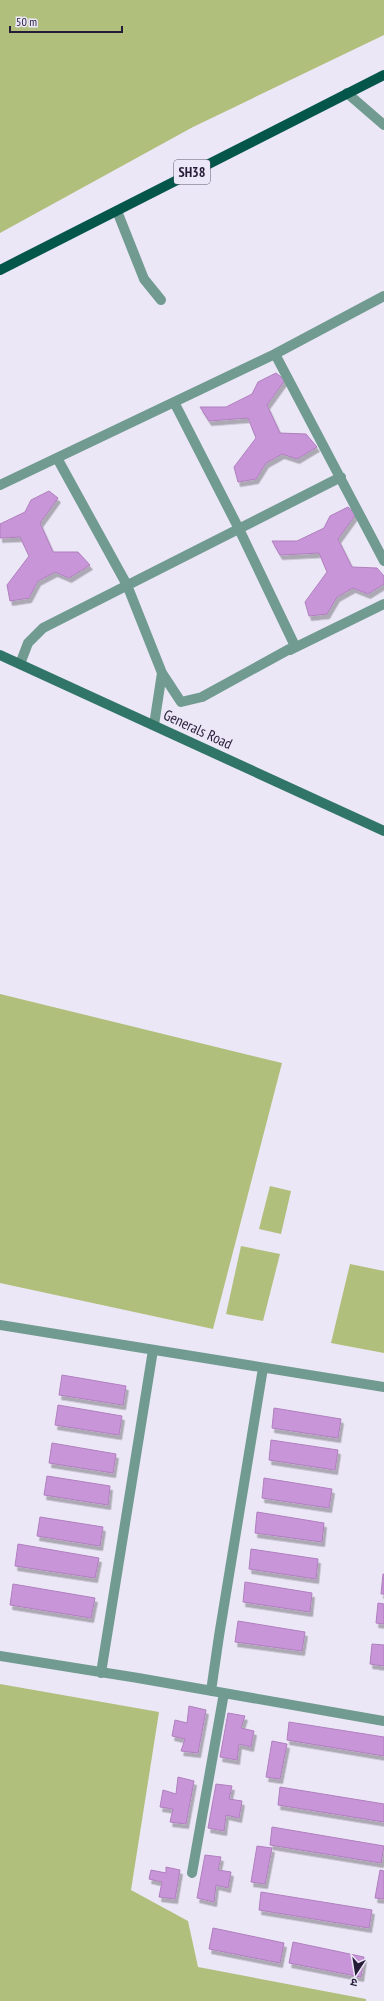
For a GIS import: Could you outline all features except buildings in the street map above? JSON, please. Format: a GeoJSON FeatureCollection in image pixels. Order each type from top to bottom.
{"type":"FeatureCollection","features":[{"type":"Feature","properties":{"kind":"main road","name":"SH38"},"geometry":{"type":"LineString","coordinates":[[0,270],[384,75]]}},
{"type":"Feature","properties":{"kind":"street"},"geometry":{"type":"LineString","coordinates":[[348,93],[384,125]]}},
{"type":"Feature","properties":{"kind":"street"},"geometry":{"type":"LineString","coordinates":[[116,211],[144,278],[161,300]]}},
{"type":"Feature","properties":{"kind":"street"},"geometry":{"type":"LineString","coordinates":[[0,485],[275,354],[384,296]]}},
{"type":"Feature","properties":{"kind":"street"},"geometry":{"type":"LineString","coordinates":[[275,354],[384,561]]}},
{"type":"Feature","properties":{"kind":"street"},"geometry":{"type":"LineString","coordinates":[[57,458],[127,585],[162,673],[181,702],[202,697],[296,646],[239,529],[174,402]]}},
{"type":"Feature","properties":{"kind":"street"},"geometry":{"type":"LineString","coordinates":[[20,664],[28,643],[43,628],[341,477]]}},
{"type":"Feature","properties":{"kind":"street"},"geometry":{"type":"LineString","coordinates":[[288,650],[384,604]]}},
{"type":"Feature","properties":{"kind":"street","name":"Generals Road"},"geometry":{"type":"LineString","coordinates":[[0,655],[384,831]]}},
{"type":"Feature","properties":{"kind":"street"},"geometry":{"type":"LineString","coordinates":[[154,725],[162,673]]}},
{"type":"Feature","properties":{"kind":"street"},"geometry":{"type":"LineString","coordinates":[[0,1325],[384,1387]]}},
{"type":"Feature","properties":{"kind":"street"},"geometry":{"type":"LineString","coordinates":[[101,1673],[153,1350]]}},
{"type":"Feature","properties":{"kind":"street"},"geometry":{"type":"LineString","coordinates":[[211,1691],[263,1368]]}},
{"type":"Feature","properties":{"kind":"street"},"geometry":{"type":"LineString","coordinates":[[0,1656],[384,1721]]}},
{"type":"Feature","properties":{"kind":"street"},"geometry":{"type":"LineString","coordinates":[[192,1873],[224,1693]]}},
{"type":"Feature","properties":{"kind":"green space"},"geometry":{"type":"Polygon","coordinates":[[[0,0],[384,0],[384,35],[193,127],[0,233],[0,0]]]}},
{"type":"Feature","properties":{"kind":"green space"},"geometry":{"type":"Polygon","coordinates":[[[0,994],[282,1063],[213,1329],[0,1283],[0,994]]]}},
{"type":"Feature","properties":{"kind":"green space"},"geometry":{"type":"Polygon","coordinates":[[[270,1186],[291,1191],[281,1234],[259,1229],[270,1186]]]}},
{"type":"Feature","properties":{"kind":"green space"},"geometry":{"type":"Polygon","coordinates":[[[241,1246],[280,1254],[263,1321],[226,1314],[241,1246]]]}},
{"type":"Feature","properties":{"kind":"green space"},"geometry":{"type":"Polygon","coordinates":[[[350,1264],[384,1271],[384,1353],[331,1343],[350,1264]]]}},
{"type":"Feature","properties":{"kind":"green space"},"geometry":{"type":"Polygon","coordinates":[[[0,1684],[159,1712],[131,1890],[188,1921],[198,1967],[366,1999],[366,2001],[0,2001],[0,1684]]]}}]}
